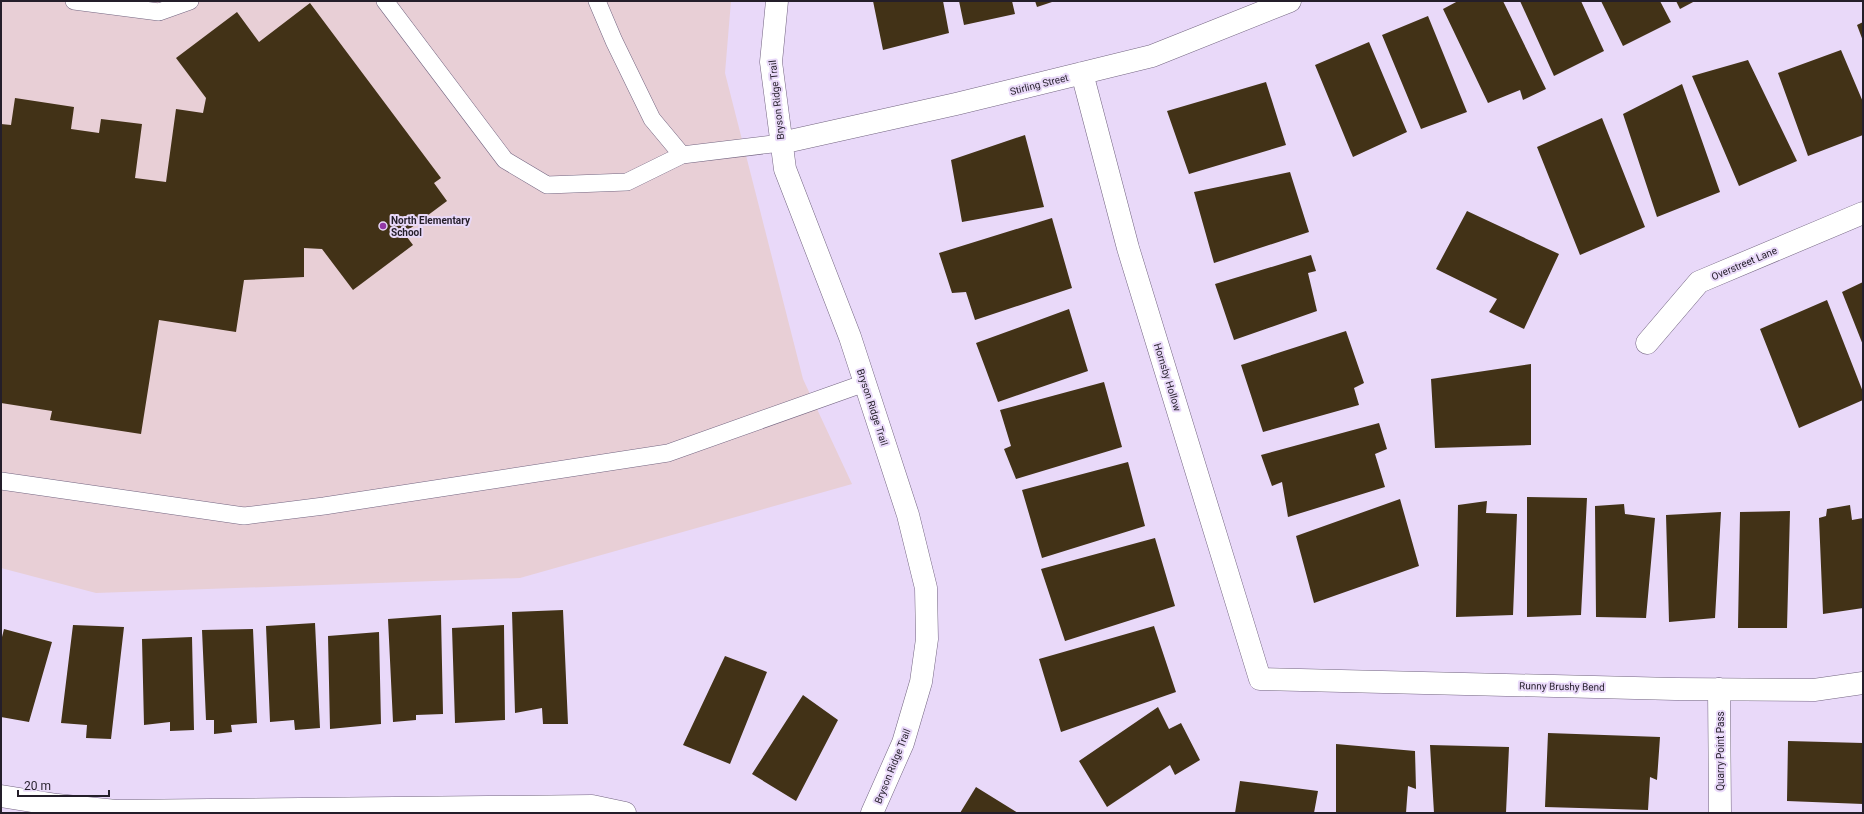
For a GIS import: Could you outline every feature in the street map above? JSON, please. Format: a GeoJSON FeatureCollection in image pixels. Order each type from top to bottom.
{"type":"FeatureCollection","features":[{"type":"Feature","properties":{"kind":"street","name":"Bryson Ridge Trail"},"geometry":{"type":"LineString","coordinates":[[777,1],[771,62],[785,169],[850,336],[908,515],[926,588],[927,639],[921,682],[903,743],[872,813]]}},
{"type":"Feature","properties":{"kind":"street","name":"Stirling Street"},"geometry":{"type":"LineString","coordinates":[[781,143],[956,104],[1152,56],[1290,1]]}},
{"type":"Feature","properties":{"kind":"street","name":"Hornsby Hollow"},"geometry":{"type":"LineString","coordinates":[[1082,74],[1128,248],[1260,679]]}},
{"type":"Feature","properties":{"kind":"street","name":"Overstreet Lane"},"geometry":{"type":"LineString","coordinates":[[1647,344],[1699,282],[1863,213]]}},
{"type":"Feature","properties":{"kind":"street","name":"Runny Brushy Bend"},"geometry":{"type":"LineString","coordinates":[[1260,679],[1814,690],[1863,684]]}},
{"type":"Feature","properties":{"kind":"street","name":"Quarry Point Pass"},"geometry":{"type":"LineString","coordinates":[[1719,689],[1720,813]]}},
{"type":"Feature","properties":{"kind":"street"},"geometry":{"type":"LineString","coordinates":[[1,796],[57,805],[116,811],[592,806],[625,813]]}},
{"type":"Feature","properties":{"kind":"lane"},"geometry":{"type":"LineString","coordinates":[[74,1],[159,12],[190,1]]}},
{"type":"Feature","properties":{"kind":"lane"},"geometry":{"type":"LineString","coordinates":[[385,1],[505,160],[547,185],[626,182],[682,155],[781,143]]}},
{"type":"Feature","properties":{"kind":"lane"},"geometry":{"type":"LineString","coordinates":[[597,1],[652,119],[682,155]]}},
{"type":"Feature","properties":{"kind":"lane"},"geometry":{"type":"LineString","coordinates":[[1,481],[244,516],[324,506],[668,453],[865,383]]}},
{"type":"Feature","properties":{"kind":"shaded area","name":"North Elementary School"},"geometry":{"type":"Polygon","coordinates":[[[1,1],[731,1],[725,73],[803,379],[852,484],[520,578],[96,593],[1,568],[1,1]]]}},
{"type":"Feature","properties":{"kind":"building"},"geometry":{"type":"Polygon","coordinates":[[[873,1],[943,1],[949,33],[883,50],[873,1]]]}},
{"type":"Feature","properties":{"kind":"building"},"geometry":{"type":"Polygon","coordinates":[[[959,1],[1012,1],[1015,14],[964,25],[959,1]]]}},
{"type":"Feature","properties":{"kind":"building"},"geometry":{"type":"Polygon","coordinates":[[[1035,1],[1055,1],[1037,7],[1035,1]]]}},
{"type":"Feature","properties":{"kind":"building"},"geometry":{"type":"Polygon","coordinates":[[[1458,1],[1503,1],[1546,89],[1523,100],[1520,90],[1488,103],[1443,9],[1458,1]]]}},
{"type":"Feature","properties":{"kind":"building"},"geometry":{"type":"Polygon","coordinates":[[[1520,1],[1581,1],[1604,51],[1554,76],[1520,1]]]}},
{"type":"Feature","properties":{"kind":"building"},"geometry":{"type":"Polygon","coordinates":[[[1601,1],[1660,1],[1671,22],[1623,46],[1601,1]]]}},
{"type":"Feature","properties":{"kind":"building"},"geometry":{"type":"Polygon","coordinates":[[[1676,1],[1695,1],[1680,9],[1676,1]]]}},
{"type":"Feature","properties":{"kind":"building"},"geometry":{"type":"Polygon","coordinates":[[[310,3],[441,178],[434,183],[447,201],[404,233],[413,245],[353,290],[322,249],[304,248],[304,277],[244,280],[236,332],[159,320],[141,434],[50,420],[52,411],[1,403],[1,124],[11,125],[15,98],[74,107],[71,129],[99,133],[101,119],[142,124],[135,178],[166,182],[176,109],[203,113],[206,98],[176,58],[237,12],[259,42],[310,3]]]}},
{"type":"Feature","properties":{"kind":"building"},"geometry":{"type":"Polygon","coordinates":[[[1428,16],[1467,112],[1421,129],[1382,35],[1428,16]]]}},
{"type":"Feature","properties":{"kind":"building"},"geometry":{"type":"Polygon","coordinates":[[[1863,22],[1863,41],[1857,25],[1863,22]]]}},
{"type":"Feature","properties":{"kind":"building"},"geometry":{"type":"Polygon","coordinates":[[[1369,42],[1407,132],[1353,157],[1315,65],[1369,42]]]}},
{"type":"Feature","properties":{"kind":"building"},"geometry":{"type":"Polygon","coordinates":[[[1841,50],[1863,102],[1863,135],[1808,156],[1778,73],[1841,50]]]}},
{"type":"Feature","properties":{"kind":"building"},"geometry":{"type":"Polygon","coordinates":[[[1748,60],[1797,161],[1739,186],[1692,76],[1748,60]]]}},
{"type":"Feature","properties":{"kind":"building"},"geometry":{"type":"Polygon","coordinates":[[[1266,82],[1286,145],[1189,174],[1167,111],[1266,82]]]}},
{"type":"Feature","properties":{"kind":"building"},"geometry":{"type":"Polygon","coordinates":[[[1682,84],[1720,192],[1657,217],[1623,114],[1682,84]]]}},
{"type":"Feature","properties":{"kind":"building"},"geometry":{"type":"Polygon","coordinates":[[[1602,118],[1645,227],[1580,255],[1537,147],[1602,118]]]}},
{"type":"Feature","properties":{"kind":"building"},"geometry":{"type":"Polygon","coordinates":[[[1025,135],[1044,207],[962,222],[951,160],[1025,135]]]}},
{"type":"Feature","properties":{"kind":"building"},"geometry":{"type":"Polygon","coordinates":[[[1290,172],[1309,232],[1214,263],[1194,192],[1290,172]]]}},
{"type":"Feature","properties":{"kind":"building"},"geometry":{"type":"Polygon","coordinates":[[[1467,211],[1559,254],[1524,329],[1489,312],[1497,299],[1436,269],[1467,211]]]}},
{"type":"Feature","properties":{"kind":"building"},"geometry":{"type":"Polygon","coordinates":[[[1052,218],[1072,288],[975,320],[966,292],[952,293],[939,253],[1052,218]]]}},
{"type":"Feature","properties":{"kind":"building"},"geometry":{"type":"Polygon","coordinates":[[[1311,255],[1316,271],[1308,273],[1317,311],[1234,340],[1215,284],[1311,255]]]}},
{"type":"Feature","properties":{"kind":"building"},"geometry":{"type":"Polygon","coordinates":[[[1863,282],[1863,345],[1842,292],[1863,282]]]}},
{"type":"Feature","properties":{"kind":"building"},"geometry":{"type":"Polygon","coordinates":[[[1827,300],[1863,392],[1863,400],[1799,428],[1760,329],[1827,300]]]}},
{"type":"Feature","properties":{"kind":"building"},"geometry":{"type":"Polygon","coordinates":[[[1069,309],[1088,371],[998,402],[976,343],[1069,309]]]}},
{"type":"Feature","properties":{"kind":"building"},"geometry":{"type":"Polygon","coordinates":[[[1346,331],[1364,383],[1354,388],[1359,405],[1263,432],[1241,365],[1346,331]]]}},
{"type":"Feature","properties":{"kind":"building"},"geometry":{"type":"Polygon","coordinates":[[[1531,364],[1531,445],[1435,448],[1431,379],[1531,364]]]}},
{"type":"Feature","properties":{"kind":"building"},"geometry":{"type":"Polygon","coordinates":[[[1104,382],[1122,447],[1016,479],[1004,449],[1011,446],[1000,410],[1104,382]]]}},
{"type":"Feature","properties":{"kind":"building"},"geometry":{"type":"Polygon","coordinates":[[[1379,423],[1387,449],[1375,454],[1385,487],[1288,517],[1282,482],[1272,486],[1261,455],[1379,423]]]}},
{"type":"Feature","properties":{"kind":"building"},"geometry":{"type":"Polygon","coordinates":[[[1128,462],[1145,526],[1042,558],[1022,490],[1128,462]]]}},
{"type":"Feature","properties":{"kind":"building"},"geometry":{"type":"Polygon","coordinates":[[[1527,497],[1587,498],[1581,615],[1527,617],[1527,497]]]}},
{"type":"Feature","properties":{"kind":"building"},"geometry":{"type":"Polygon","coordinates":[[[1400,499],[1419,566],[1314,603],[1296,536],[1400,499]]]}},
{"type":"Feature","properties":{"kind":"building"},"geometry":{"type":"Polygon","coordinates":[[[1487,501],[1486,513],[1517,514],[1513,615],[1456,617],[1458,505],[1487,501]]]}},
{"type":"Feature","properties":{"kind":"building"},"geometry":{"type":"Polygon","coordinates":[[[1624,504],[1625,514],[1655,518],[1646,618],[1596,617],[1595,506],[1624,504]]]}},
{"type":"Feature","properties":{"kind":"building"},"geometry":{"type":"Polygon","coordinates":[[[1850,505],[1852,520],[1863,518],[1863,608],[1823,614],[1819,518],[1826,516],[1827,509],[1850,505]]]}},
{"type":"Feature","properties":{"kind":"building"},"geometry":{"type":"Polygon","coordinates":[[[1790,511],[1787,628],[1738,628],[1740,512],[1790,511]]]}},
{"type":"Feature","properties":{"kind":"building"},"geometry":{"type":"Polygon","coordinates":[[[1721,512],[1715,618],[1669,622],[1666,515],[1721,512]]]}},
{"type":"Feature","properties":{"kind":"building"},"geometry":{"type":"Polygon","coordinates":[[[1155,538],[1175,606],[1065,641],[1041,569],[1155,538]]]}},
{"type":"Feature","properties":{"kind":"building"},"geometry":{"type":"Polygon","coordinates":[[[563,610],[568,724],[543,724],[542,708],[515,713],[512,612],[563,610]]]}},
{"type":"Feature","properties":{"kind":"building"},"geometry":{"type":"Polygon","coordinates":[[[441,615],[443,714],[416,715],[416,720],[393,722],[388,619],[441,615]]]}},
{"type":"Feature","properties":{"kind":"building"},"geometry":{"type":"Polygon","coordinates":[[[315,623],[320,728],[295,730],[294,720],[270,722],[266,626],[315,623]]]}},
{"type":"Feature","properties":{"kind":"building"},"geometry":{"type":"Polygon","coordinates":[[[73,625],[124,627],[111,739],[86,738],[87,725],[61,723],[73,625]]]}},
{"type":"Feature","properties":{"kind":"building"},"geometry":{"type":"Polygon","coordinates":[[[504,625],[505,720],[455,723],[452,628],[504,625]]]}},
{"type":"Feature","properties":{"kind":"building"},"geometry":{"type":"Polygon","coordinates":[[[1154,626],[1176,692],[1061,732],[1039,659],[1154,626]]]}},
{"type":"Feature","properties":{"kind":"building"},"geometry":{"type":"Polygon","coordinates":[[[4,629],[52,642],[29,722],[1,717],[1,641],[4,629]]]}},
{"type":"Feature","properties":{"kind":"building"},"geometry":{"type":"Polygon","coordinates":[[[253,629],[257,723],[231,725],[232,732],[214,734],[214,720],[206,720],[202,630],[253,629]]]}},
{"type":"Feature","properties":{"kind":"building"},"geometry":{"type":"Polygon","coordinates":[[[379,632],[381,724],[330,729],[328,636],[379,632]]]}},
{"type":"Feature","properties":{"kind":"building"},"geometry":{"type":"Polygon","coordinates":[[[192,637],[194,730],[170,731],[170,722],[144,725],[142,639],[192,637]]]}},
{"type":"Feature","properties":{"kind":"building"},"geometry":{"type":"Polygon","coordinates":[[[725,656],[767,672],[730,764],[683,745],[725,656]]]}},
{"type":"Feature","properties":{"kind":"building"},"geometry":{"type":"Polygon","coordinates":[[[803,695],[838,720],[796,801],[752,774],[803,695]]]}},
{"type":"Feature","properties":{"kind":"building"},"geometry":{"type":"Polygon","coordinates":[[[1158,707],[1169,729],[1181,723],[1200,760],[1175,775],[1170,765],[1107,807],[1079,761],[1158,707]]]}},
{"type":"Feature","properties":{"kind":"building"},"geometry":{"type":"Polygon","coordinates":[[[1548,733],[1660,737],[1657,780],[1650,777],[1648,810],[1545,807],[1548,733]]]}},
{"type":"Feature","properties":{"kind":"building"},"geometry":{"type":"Polygon","coordinates":[[[1788,741],[1863,743],[1863,804],[1787,801],[1788,741]]]}},
{"type":"Feature","properties":{"kind":"building"},"geometry":{"type":"Polygon","coordinates":[[[1336,744],[1415,751],[1416,789],[1408,786],[1406,813],[1336,813],[1336,744]]]}},
{"type":"Feature","properties":{"kind":"building"},"geometry":{"type":"Polygon","coordinates":[[[1430,745],[1509,747],[1506,813],[1434,813],[1430,745]]]}},
{"type":"Feature","properties":{"kind":"building"},"geometry":{"type":"Polygon","coordinates":[[[1240,781],[1318,791],[1314,813],[1235,813],[1240,781]]]}},
{"type":"Feature","properties":{"kind":"building"},"geometry":{"type":"Polygon","coordinates":[[[976,787],[1018,813],[960,813],[976,787]]]}},
{"type":"Feature","properties":{"kind":"place","name":"North Elementary School"},"geometry":{"type":"Point","coordinates":[383,226]}}]}
